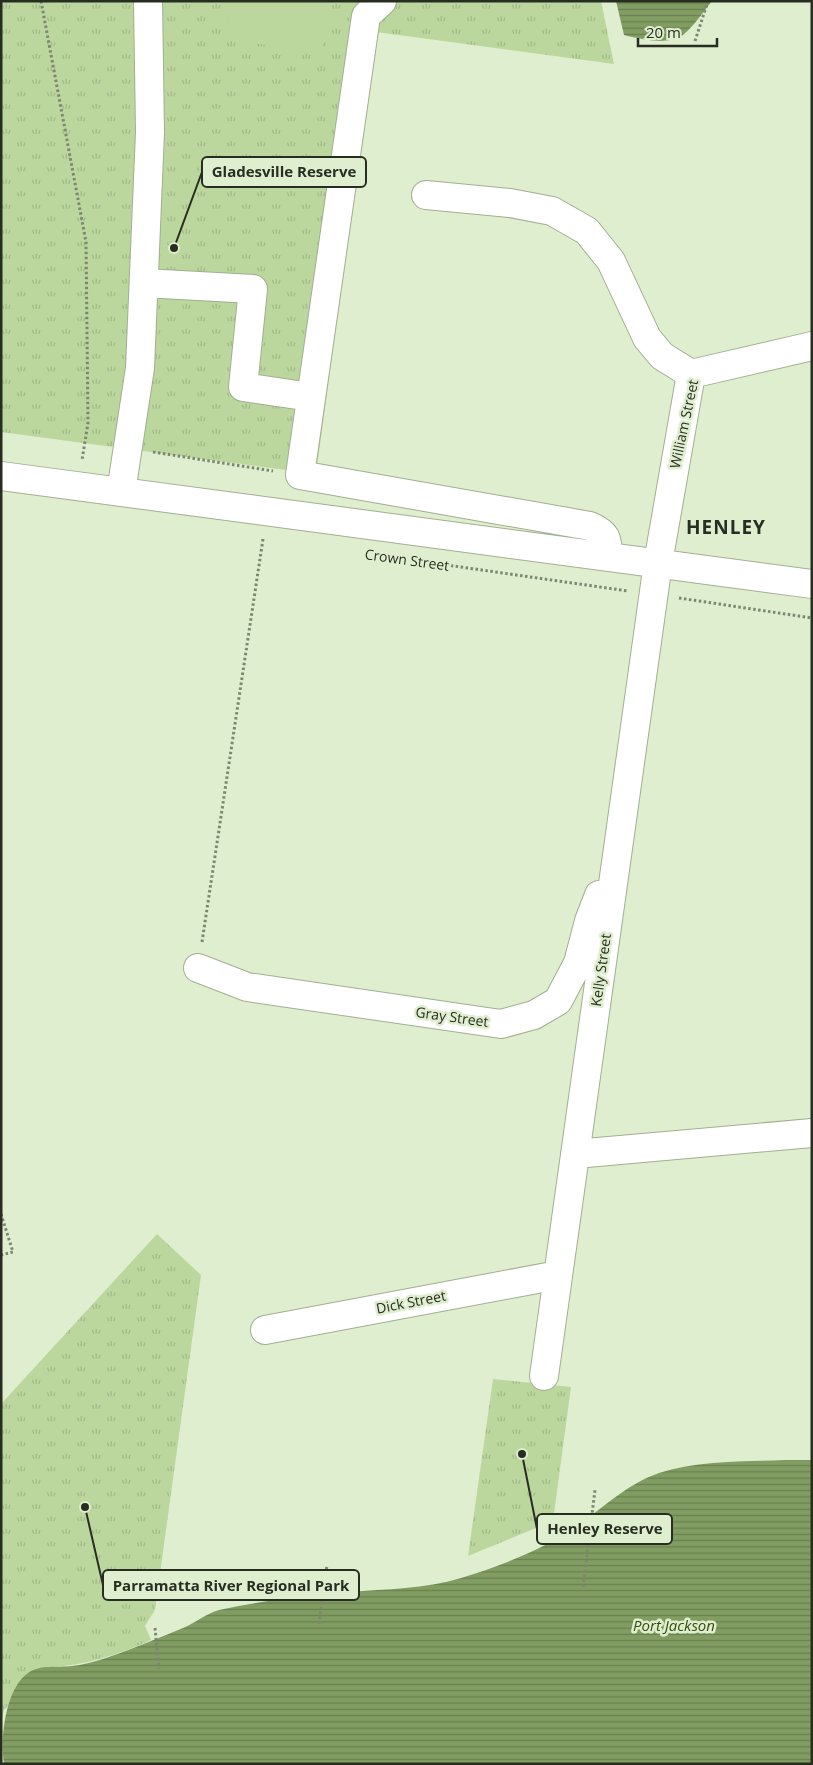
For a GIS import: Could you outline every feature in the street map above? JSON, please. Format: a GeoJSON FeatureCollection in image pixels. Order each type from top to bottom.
{"type":"FeatureCollection","features":[{"type":"Feature","properties":{"kind":"street"},"geometry":{"type":"LineString","coordinates":[[120,492],[140,368],[150,132],[148,1]]}},
{"type":"Feature","properties":{"kind":"street"},"geometry":{"type":"LineString","coordinates":[[382,1],[366,16],[300,475],[590,526],[600,530],[607,538],[608,557]]}},
{"type":"Feature","properties":{"kind":"street"},"geometry":{"type":"LineString","coordinates":[[426,195],[510,203],[552,211],[587,231],[611,261],[647,338],[662,356],[691,374]]}},
{"type":"Feature","properties":{"kind":"street"},"geometry":{"type":"LineString","coordinates":[[144,283],[253,289],[243,387],[311,397]]}},
{"type":"Feature","properties":{"kind":"street","name":"William Street"},"geometry":{"type":"LineString","coordinates":[[658,563],[691,374],[812,346]]}},
{"type":"Feature","properties":{"kind":"street"},"geometry":{"type":"LineString","coordinates":[[1,476],[812,584]]}},
{"type":"Feature","properties":{"kind":"street","name":"Kelly Street"},"geometry":{"type":"LineString","coordinates":[[544,1376],[658,563]]}},
{"type":"Feature","properties":{"kind":"street","name":"Gray Street"},"geometry":{"type":"LineString","coordinates":[[198,968],[247,987],[501,1024],[534,1015],[558,1001],[578,963],[589,921],[620,835]]}},
{"type":"Feature","properties":{"kind":"street"},"geometry":{"type":"LineString","coordinates":[[574,1154],[812,1133]]}},
{"type":"Feature","properties":{"kind":"street","name":"Dick Street"},"geometry":{"type":"LineString","coordinates":[[265,1330],[558,1275]]}},
{"type":"Feature","properties":{"kind":"path"},"geometry":{"type":"LineString","coordinates":[[41,1],[86,242],[88,423],[77,486]]}},
{"type":"Feature","properties":{"kind":"path"},"geometry":{"type":"LineString","coordinates":[[694,40],[708,1]]}},
{"type":"Feature","properties":{"kind":"path"},"geometry":{"type":"LineString","coordinates":[[128,447],[300,475]]}},
{"type":"Feature","properties":{"kind":"path"},"geometry":{"type":"LineString","coordinates":[[253,538],[273,541]]}},
{"type":"Feature","properties":{"kind":"path"},"geometry":{"type":"LineString","coordinates":[[198,968],[263,539]]}},
{"type":"Feature","properties":{"kind":"path","name":"Crown Street"},"geometry":{"type":"LineString","coordinates":[[419,562],[812,618]]}},
{"type":"Feature","properties":{"kind":"path"},"geometry":{"type":"LineString","coordinates":[[1,1214],[13,1252],[1,1255]]}},
{"type":"Feature","properties":{"kind":"path"},"geometry":{"type":"LineString","coordinates":[[583,1587],[595,1490]]}},
{"type":"Feature","properties":{"kind":"path"},"geometry":{"type":"LineString","coordinates":[[318,1624],[327,1566]]}},
{"type":"Feature","properties":{"kind":"path"},"geometry":{"type":"LineString","coordinates":[[155,1628],[159,1669]]}},
{"type":"Feature","properties":{"kind":"green space"},"geometry":{"type":"Polygon","coordinates":[[[1,1],[601,1],[614,64],[376,32],[316,474],[1,432],[1,1]]]}},
{"type":"Feature","properties":{"kind":"green space"},"geometry":{"type":"Polygon","coordinates":[[[229,1],[327,1],[322,52],[225,40],[229,1]]]}},
{"type":"Feature","properties":{"kind":"green space"},"geometry":{"type":"Polygon","coordinates":[[[157,1234],[201,1275],[155,1610],[145,1626],[151,1640],[101,1659],[48,1667],[4,1710],[1,1722],[1,1404],[157,1234]]]}},
{"type":"Feature","properties":{"kind":"green space"},"geometry":{"type":"Polygon","coordinates":[[[493,1379],[571,1387],[553,1521],[468,1556],[493,1379]]]}},
{"type":"Feature","properties":{"kind":"water"},"geometry":{"type":"Polygon","coordinates":[[[616,1],[712,1],[684,34],[678,38],[664,41],[647,40],[624,35],[616,1]]]}},
{"type":"Feature","properties":{"kind":"water","name":"Port Jackson"},"geometry":{"type":"Polygon","coordinates":[[[812,1460],[812,1764],[4,1764],[4,1728],[9,1702],[20,1680],[38,1668],[76,1666],[103,1659],[183,1628],[219,1610],[267,1601],[447,1582],[506,1563],[549,1543],[576,1527],[636,1483],[659,1473],[705,1464],[812,1460]]]}},
{"type":"Feature","properties":{"kind":"place","name":"Gladesville Reserve"},"geometry":{"type":"Point","coordinates":[174,248]}},
{"type":"Feature","properties":{"kind":"place","name":"Henley Reserve"},"geometry":{"type":"Point","coordinates":[522,1454]}},
{"type":"Feature","properties":{"kind":"place","name":"Parramatta River Regional Park"},"geometry":{"type":"Point","coordinates":[85,1507]}},
{"type":"Feature","properties":{"kind":"district","name":"HENLEY"},"geometry":{"type":"Point","coordinates":[726,527]}}]}
